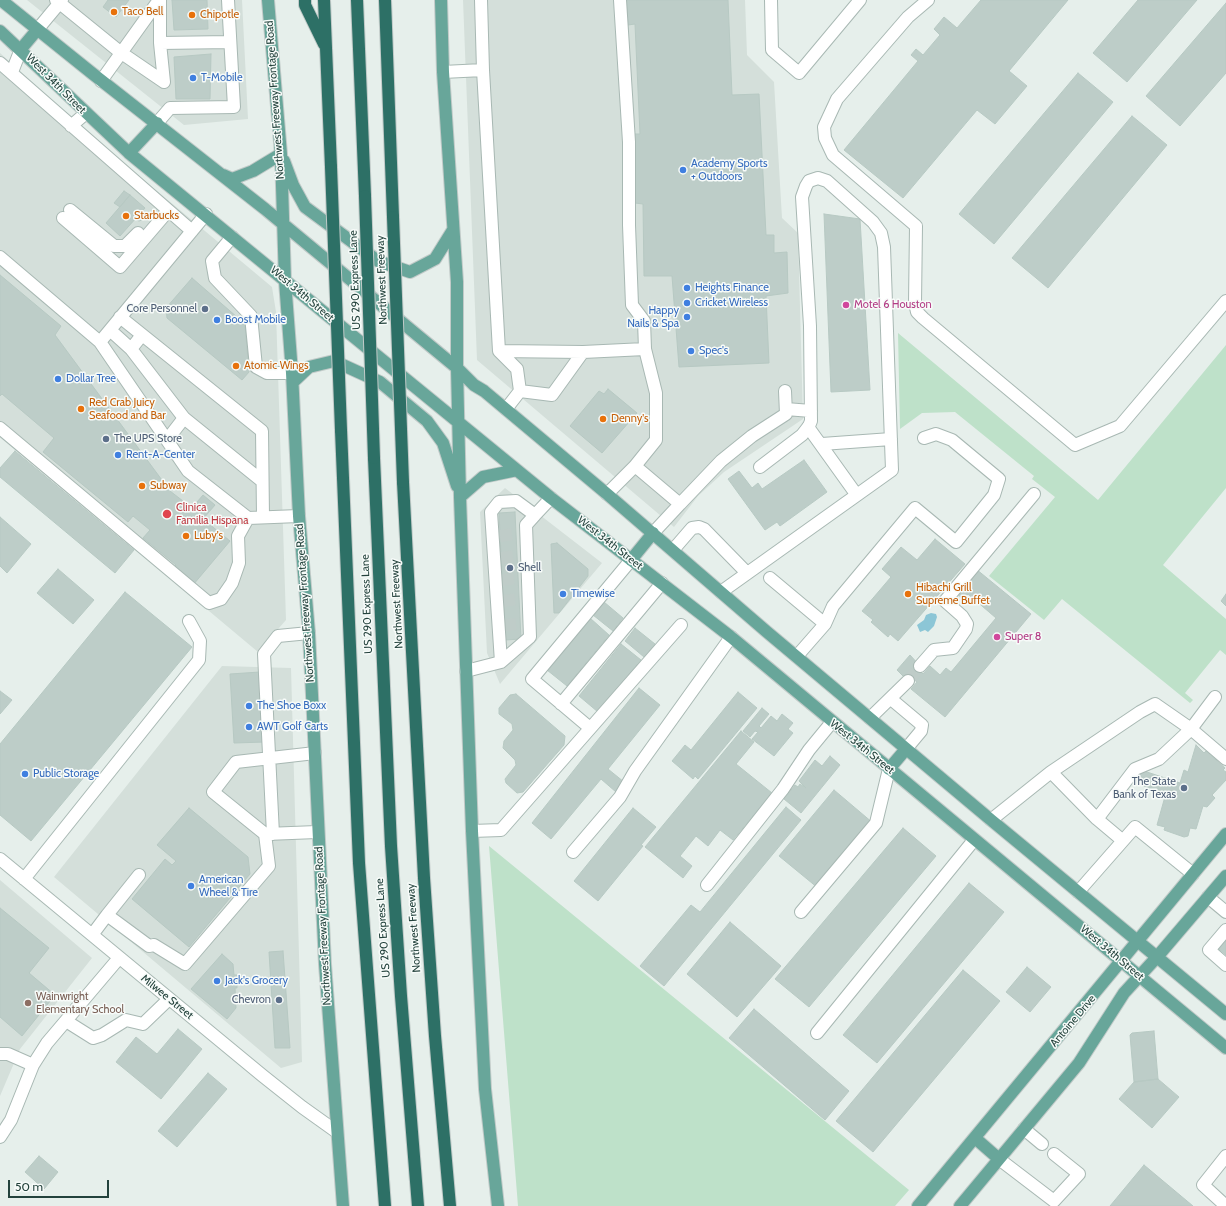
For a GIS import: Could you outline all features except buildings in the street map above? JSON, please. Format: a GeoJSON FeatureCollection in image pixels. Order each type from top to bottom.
{"type":"FeatureCollection","features":[{"type":"Feature","properties":{"kind":"highway"},"geometry":{"type":"LineString","coordinates":[[305,0],[305,5],[326,49]]}},
{"type":"Feature","properties":{"kind":"highway"},"geometry":{"type":"LineString","coordinates":[[324,0],[359,863],[385,1206]]}},
{"type":"Feature","properties":{"kind":"highway","name":"US 290 Express Lane"},"geometry":{"type":"LineString","coordinates":[[357,0],[374,458],[391,846],[400,996],[418,1206]]}},
{"type":"Feature","properties":{"kind":"highway","name":"Northwest Freeway"},"geometry":{"type":"LineString","coordinates":[[385,0],[403,482],[424,886],[450,1206]]}},
{"type":"Feature","properties":{"kind":"main road"},"geometry":{"type":"LineString","coordinates":[[1,0],[282,223],[457,368],[474,385],[506,409],[607,494],[906,749],[1226,1014]]}},
{"type":"Feature","properties":{"kind":"main road","name":"Northwest Freeway Frontage Road"},"geometry":{"type":"LineString","coordinates":[[268,0],[281,154],[285,281],[292,378],[299,516],[309,633],[325,964],[343,1206]]}},
{"type":"Feature","properties":{"kind":"main road"},"geometry":{"type":"LineString","coordinates":[[441,0],[443,72],[457,282],[457,368],[460,422],[460,496],[472,831],[485,1089],[498,1206]]}},
{"type":"Feature","properties":{"kind":"main road"},"geometry":{"type":"LineString","coordinates":[[21,49],[37,30]]}},
{"type":"Feature","properties":{"kind":"main road","name":"West 34th Street"},"geometry":{"type":"LineString","coordinates":[[0,31],[21,49],[129,153],[206,214],[285,281],[460,422],[551,498],[731,637],[1226,1048]]}},
{"type":"Feature","properties":{"kind":"main road"},"geometry":{"type":"LineString","coordinates":[[129,153],[157,123]]}},
{"type":"Feature","properties":{"kind":"main road"},"geometry":{"type":"LineString","coordinates":[[221,174],[232,179],[253,171],[281,154],[293,185],[305,207],[378,261],[410,272],[435,259],[453,230]]}},
{"type":"Feature","properties":{"kind":"main road"},"geometry":{"type":"LineString","coordinates":[[292,378],[309,367],[334,361],[380,382],[428,421],[443,443],[460,496]]}},
{"type":"Feature","properties":{"kind":"main road"},"geometry":{"type":"LineString","coordinates":[[460,496],[483,477],[518,470]]}},
{"type":"Feature","properties":{"kind":"main road"},"geometry":{"type":"LineString","coordinates":[[631,560],[653,533]]}},
{"type":"Feature","properties":{"kind":"main road"},"geometry":{"type":"LineString","coordinates":[[889,769],[906,749]]}},
{"type":"Feature","properties":{"kind":"main road","name":"Antoine Drive"},"geometry":{"type":"LineString","coordinates":[[918,1206],[1139,941],[1226,834]]}},
{"type":"Feature","properties":{"kind":"main road"},"geometry":{"type":"LineString","coordinates":[[960,1206],[1079,1063],[1124,993],[1157,957],[1226,876]]}},
{"type":"Feature","properties":{"kind":"main road"},"geometry":{"type":"LineString","coordinates":[[975,1138],[999,1159]]}},
{"type":"Feature","properties":{"kind":"street"},"geometry":{"type":"LineString","coordinates":[[37,30],[59,1],[120,52],[164,82],[160,43],[160,0]]}},
{"type":"Feature","properties":{"kind":"street"},"geometry":{"type":"LineString","coordinates":[[101,80],[120,52],[160,0]]}},
{"type":"Feature","properties":{"kind":"street"},"geometry":{"type":"LineString","coordinates":[[157,123],[170,108],[234,107],[228,0]]}},
{"type":"Feature","properties":{"kind":"street"},"geometry":{"type":"LineString","coordinates":[[481,0],[483,70],[499,351],[517,369],[520,391],[506,409]]}},
{"type":"Feature","properties":{"kind":"street"},"geometry":{"type":"LineString","coordinates":[[607,494],[635,466],[656,440],[656,393],[645,349],[644,321],[632,306],[629,225],[629,142],[620,0]]}},
{"type":"Feature","properties":{"kind":"street"},"geometry":{"type":"LineString","coordinates":[[771,0],[772,50],[799,73],[860,0]]}},
{"type":"Feature","properties":{"kind":"street"},"geometry":{"type":"LineString","coordinates":[[928,0],[908,17],[837,99],[824,127],[825,138],[833,155],[916,226],[917,312],[1075,445],[1120,426],[1226,301]]}},
{"type":"Feature","properties":{"kind":"street"},"geometry":{"type":"LineString","coordinates":[[160,43],[230,42]]}},
{"type":"Feature","properties":{"kind":"street"},"geometry":{"type":"LineString","coordinates":[[12,72],[21,49]]}},
{"type":"Feature","properties":{"kind":"street"},"geometry":{"type":"LineString","coordinates":[[0,63],[12,72],[117,168],[192,231]]}},
{"type":"Feature","properties":{"kind":"street"},"geometry":{"type":"LineString","coordinates":[[443,72],[483,70]]}},
{"type":"Feature","properties":{"kind":"street"},"geometry":{"type":"LineString","coordinates":[[71,126],[86,113]]}},
{"type":"Feature","properties":{"kind":"street"},"geometry":{"type":"LineString","coordinates":[[117,168],[129,153]]}},
{"type":"Feature","properties":{"kind":"street"},"geometry":{"type":"LineString","coordinates":[[721,592],[856,494],[892,470],[884,247],[881,233],[873,222],[827,181],[818,178],[810,181],[806,186],[802,198],[810,326],[811,411],[808,427],[802,435],[760,467]]}},
{"type":"Feature","properties":{"kind":"street"},"geometry":{"type":"LineString","coordinates":[[121,247],[131,242],[165,208]]}},
{"type":"Feature","properties":{"kind":"street"},"geometry":{"type":"LineString","coordinates":[[133,251],[111,245],[66,214],[120,267],[133,251],[165,208]]}},
{"type":"Feature","properties":{"kind":"street"},"geometry":{"type":"LineString","coordinates":[[100,342],[206,214]]}},
{"type":"Feature","properties":{"kind":"street"},"geometry":{"type":"LineString","coordinates":[[232,237],[212,261],[215,278],[251,316],[256,367],[266,373],[292,378]]}},
{"type":"Feature","properties":{"kind":"street"},"geometry":{"type":"LineString","coordinates":[[0,257],[100,342],[188,471],[248,518],[299,516]]}},
{"type":"Feature","properties":{"kind":"street"},"geometry":{"type":"LineString","coordinates":[[120,317],[262,431],[263,517]]}},
{"type":"Feature","properties":{"kind":"street"},"geometry":{"type":"LineString","coordinates":[[110,330],[131,349],[184,418],[262,481]]}},
{"type":"Feature","properties":{"kind":"street"},"geometry":{"type":"LineString","coordinates":[[131,349],[142,335]]}},
{"type":"Feature","properties":{"kind":"street"},"geometry":{"type":"LineString","coordinates":[[499,351],[583,352],[645,349]]}},
{"type":"Feature","properties":{"kind":"street"},"geometry":{"type":"LineString","coordinates":[[520,391],[552,395],[583,352]]}},
{"type":"Feature","properties":{"kind":"street"},"geometry":{"type":"LineString","coordinates":[[653,533],[720,461],[752,436],[786,414],[786,391]]}},
{"type":"Feature","properties":{"kind":"street"},"geometry":{"type":"LineString","coordinates":[[786,409],[811,411]]}},
{"type":"Feature","properties":{"kind":"street"},"geometry":{"type":"LineString","coordinates":[[167,440],[184,418]]}},
{"type":"Feature","properties":{"kind":"street"},"geometry":{"type":"LineString","coordinates":[[808,427],[822,444],[856,494]]}},
{"type":"Feature","properties":{"kind":"street"},"geometry":{"type":"LineString","coordinates":[[0,428],[209,603],[221,599],[232,584],[239,563],[238,536],[248,518]]}},
{"type":"Feature","properties":{"kind":"street"},"geometry":{"type":"LineString","coordinates":[[797,656],[825,624],[833,606],[915,508],[956,542],[994,495],[999,479],[952,440],[936,434],[924,438]]}},
{"type":"Feature","properties":{"kind":"street"},"geometry":{"type":"LineString","coordinates":[[822,444],[891,439]]}},
{"type":"Feature","properties":{"kind":"street"},"geometry":{"type":"LineString","coordinates":[[635,466],[680,504]]}},
{"type":"Feature","properties":{"kind":"street"},"geometry":{"type":"LineString","coordinates":[[920,666],[934,650],[953,648],[966,630],[967,624],[962,616],[945,601],[1034,494]]}},
{"type":"Feature","properties":{"kind":"street"},"geometry":{"type":"LineString","coordinates":[[466,671],[501,662],[530,638],[525,623],[521,533],[526,525],[551,498]]}},
{"type":"Feature","properties":{"kind":"street"},"geometry":{"type":"LineString","coordinates":[[501,662],[498,558],[492,512],[499,502],[516,501],[535,515]]}},
{"type":"Feature","properties":{"kind":"street"},"geometry":{"type":"LineString","coordinates":[[673,550],[692,528],[699,526],[747,573]]}},
{"type":"Feature","properties":{"kind":"street"},"geometry":{"type":"LineString","coordinates":[[590,728],[532,679],[631,560]]}},
{"type":"Feature","properties":{"kind":"street"},"geometry":{"type":"LineString","coordinates":[[770,578],[825,624]]}},
{"type":"Feature","properties":{"kind":"street"},"geometry":{"type":"LineString","coordinates":[[561,704],[662,583]]}},
{"type":"Feature","properties":{"kind":"street"},"geometry":{"type":"LineString","coordinates":[[24,879],[199,660],[200,641],[189,621]]}},
{"type":"Feature","properties":{"kind":"street"},"geometry":{"type":"LineString","coordinates":[[472,831],[501,830],[681,625]]}},
{"type":"Feature","properties":{"kind":"street"},"geometry":{"type":"LineString","coordinates":[[107,915],[149,946],[154,945],[185,964],[269,866],[269,757],[264,654],[278,636],[309,633]]}},
{"type":"Feature","properties":{"kind":"street"},"geometry":{"type":"LineString","coordinates":[[573,852],[620,797],[635,771],[731,637]]}},
{"type":"Feature","properties":{"kind":"street"},"geometry":{"type":"LineString","coordinates":[[870,718],[908,681]]}},
{"type":"Feature","properties":{"kind":"street"},"geometry":{"type":"LineString","coordinates":[[1097,819],[1135,769],[1159,759],[1190,729],[1215,697]]}},
{"type":"Feature","properties":{"kind":"street"},"geometry":{"type":"LineString","coordinates":[[891,699],[922,725],[921,732],[906,749]]}},
{"type":"Feature","properties":{"kind":"street"},"geometry":{"type":"LineString","coordinates":[[991,820],[1051,772],[1140,712],[1156,704],[1190,729],[1226,759]]}},
{"type":"Feature","properties":{"kind":"street"},"geometry":{"type":"LineString","coordinates":[[707,885],[783,789],[810,750],[832,722]]}},
{"type":"Feature","properties":{"kind":"street"},"geometry":{"type":"LineString","coordinates":[[315,753],[269,757],[236,762],[213,792],[269,834],[318,832]]}},
{"type":"Feature","properties":{"kind":"street"},"geometry":{"type":"LineString","coordinates":[[801,912],[876,824],[889,769]]}},
{"type":"Feature","properties":{"kind":"street"},"geometry":{"type":"LineString","coordinates":[[1051,772],[1097,819],[1122,840]]}},
{"type":"Feature","properties":{"kind":"street"},"geometry":{"type":"LineString","coordinates":[[1078,892],[1122,840],[1136,827],[1193,874]]}},
{"type":"Feature","properties":{"kind":"street"},"geometry":{"type":"LineString","coordinates":[[817,1033],[974,840]]}},
{"type":"Feature","properties":{"kind":"street","name":"Milwee Street"},"geometry":{"type":"LineString","coordinates":[[0,859],[302,1107],[337,1132]]}},
{"type":"Feature","properties":{"kind":"street"},"geometry":{"type":"LineString","coordinates":[[92,936],[139,875]]}},
{"type":"Feature","properties":{"kind":"street"},"geometry":{"type":"LineString","coordinates":[[1208,897],[1226,912]]}},
{"type":"Feature","properties":{"kind":"street"},"geometry":{"type":"LineString","coordinates":[[1226,930],[1209,950],[1226,965]]}},
{"type":"Feature","properties":{"kind":"street"},"geometry":{"type":"LineString","coordinates":[[0,1137],[11,1120],[33,1065],[66,1020],[119,958]]}},
{"type":"Feature","properties":{"kind":"street"},"geometry":{"type":"LineString","coordinates":[[66,1020],[93,1038],[102,1036],[126,1020],[143,1024],[169,999]]}},
{"type":"Feature","properties":{"kind":"street"},"geometry":{"type":"LineString","coordinates":[[0,1054],[8,1054],[33,1065]]}},
{"type":"Feature","properties":{"kind":"street"},"geometry":{"type":"LineString","coordinates":[[1024,1129],[1042,1144]]}},
{"type":"Feature","properties":{"kind":"street"},"geometry":{"type":"LineString","coordinates":[[999,1159],[1054,1201],[1079,1174],[1054,1154]]}},
{"type":"Feature","properties":{"kind":"street"},"geometry":{"type":"LineString","coordinates":[[1226,1156],[1203,1185],[1226,1206]]}},
{"type":"Feature","properties":{"kind":"shaded area"},"geometry":{"type":"Polygon","coordinates":[[[27,0],[242,0],[248,119],[184,125],[27,0]]]}},
{"type":"Feature","properties":{"kind":"shaded area"},"geometry":{"type":"Polygon","coordinates":[[[463,0],[745,0],[747,55],[774,82],[782,218],[798,233],[803,419],[724,472],[698,496],[674,527],[477,360],[463,0]]]}},
{"type":"Feature","properties":{"kind":"shaded area"},"geometry":{"type":"Polygon","coordinates":[[[0,53],[102,145],[272,287],[276,312],[286,620],[258,652],[0,436],[0,53]]]}},
{"type":"Feature","properties":{"kind":"shaded area"},"geometry":{"type":"Polygon","coordinates":[[[505,488],[602,563],[500,684],[487,653],[480,512],[505,488]]]}},
{"type":"Feature","properties":{"kind":"shaded area"},"geometry":{"type":"Polygon","coordinates":[[[222,666],[291,668],[302,1062],[281,1068],[54,877],[222,666]]]}},
{"type":"Feature","properties":{"kind":"shaded area","name":"Wainwright Elementary School"},"geometry":{"type":"Polygon","coordinates":[[[0,880],[92,958],[20,1049],[0,1096],[0,880]]]}},
{"type":"Feature","properties":{"kind":"green space"},"geometry":{"type":"Polygon","coordinates":[[[898,333],[1098,500],[1226,345],[1226,488],[1163,565],[1226,619],[1226,655],[1220,650],[1185,693],[1193,700],[1190,703],[1062,599],[1044,620],[989,576],[1055,497],[1032,479],[1034,476],[955,412],[922,413],[900,429],[898,333]]]}},
{"type":"Feature","properties":{"kind":"green space"},"geometry":{"type":"Polygon","coordinates":[[[489,846],[909,1190],[895,1206],[518,1206],[489,846]]]}},
{"type":"Feature","properties":{"kind":"water"},"geometry":{"type":"Polygon","coordinates":[[[931,613],[936,614],[937,617],[934,626],[928,632],[925,630],[920,632],[917,625],[924,620],[926,615],[931,613]]]}},
{"type":"Feature","properties":{"kind":"tunnel"},"geometry":{"type":"LineString","coordinates":[[500,536],[516,534]]}},
{"type":"Feature","properties":{"kind":"tunnel"},"geometry":{"type":"LineString","coordinates":[[501,558],[517,556]]}},
{"type":"Feature","properties":{"kind":"tunnel"},"geometry":{"type":"LineString","coordinates":[[502,580],[518,578]]}},
{"type":"Feature","properties":{"kind":"tunnel"},"geometry":{"type":"LineString","coordinates":[[503,601],[519,599]]}},
{"type":"Feature","properties":{"kind":"tunnel"},"geometry":{"type":"LineString","coordinates":[[504,625],[519,624]]}},
{"type":"Feature","properties":{"kind":"tunnel"},"geometry":{"type":"LineString","coordinates":[[908,681],[920,666]]}},
{"type":"Feature","properties":{"kind":"place","name":"Taco Bell"},"geometry":{"type":"Point","coordinates":[114,12]}},
{"type":"Feature","properties":{"kind":"place","name":"Chipotle"},"geometry":{"type":"Point","coordinates":[192,15]}},
{"type":"Feature","properties":{"kind":"place","name":"T-Mobile"},"geometry":{"type":"Point","coordinates":[193,78]}},
{"type":"Feature","properties":{"kind":"place","name":"Academy Sports + Outdoors"},"geometry":{"type":"Point","coordinates":[683,170]}},
{"type":"Feature","properties":{"kind":"place","name":"Starbucks"},"geometry":{"type":"Point","coordinates":[126,216]}},
{"type":"Feature","properties":{"kind":"place","name":"Heights Finance"},"geometry":{"type":"Point","coordinates":[687,288]}},
{"type":"Feature","properties":{"kind":"place","name":"Cricket Wireless"},"geometry":{"type":"Point","coordinates":[687,303]}},
{"type":"Feature","properties":{"kind":"place","name":"Motel 6 Houston"},"geometry":{"type":"Point","coordinates":[846,305]}},
{"type":"Feature","properties":{"kind":"place","name":"Core Personnel"},"geometry":{"type":"Point","coordinates":[205,309]}},
{"type":"Feature","properties":{"kind":"place","name":"Happy Nails & Spa"},"geometry":{"type":"Point","coordinates":[687,317]}},
{"type":"Feature","properties":{"kind":"place","name":"Boost Mobile"},"geometry":{"type":"Point","coordinates":[217,320]}},
{"type":"Feature","properties":{"kind":"place","name":"Spec's"},"geometry":{"type":"Point","coordinates":[691,351]}},
{"type":"Feature","properties":{"kind":"place","name":"Atomic Wings"},"geometry":{"type":"Point","coordinates":[236,366]}},
{"type":"Feature","properties":{"kind":"place","name":"Dollar Tree"},"geometry":{"type":"Point","coordinates":[58,379]}},
{"type":"Feature","properties":{"kind":"place","name":"Red Crab Juicy Seafood and Bar"},"geometry":{"type":"Point","coordinates":[81,409]}},
{"type":"Feature","properties":{"kind":"place","name":"Denny's"},"geometry":{"type":"Point","coordinates":[603,419]}},
{"type":"Feature","properties":{"kind":"place","name":"The UPS Store"},"geometry":{"type":"Point","coordinates":[106,439]}},
{"type":"Feature","properties":{"kind":"place","name":"Rent-A-Center"},"geometry":{"type":"Point","coordinates":[118,455]}},
{"type":"Feature","properties":{"kind":"place","name":"Subway"},"geometry":{"type":"Point","coordinates":[142,486]}},
{"type":"Feature","properties":{"kind":"place","name":"Clinica Familia Hispana"},"geometry":{"type":"Point","coordinates":[167,514]}},
{"type":"Feature","properties":{"kind":"place","name":"Luby's"},"geometry":{"type":"Point","coordinates":[186,536]}},
{"type":"Feature","properties":{"kind":"place","name":"Shell"},"geometry":{"type":"Point","coordinates":[510,568]}},
{"type":"Feature","properties":{"kind":"place","name":"Timewise"},"geometry":{"type":"Point","coordinates":[563,594]}},
{"type":"Feature","properties":{"kind":"place","name":"Hibachi Grill Supreme Buffet"},"geometry":{"type":"Point","coordinates":[908,594]}},
{"type":"Feature","properties":{"kind":"place","name":"Super 8"},"geometry":{"type":"Point","coordinates":[997,637]}},
{"type":"Feature","properties":{"kind":"place","name":"The Shoe Boxx"},"geometry":{"type":"Point","coordinates":[249,706]}},
{"type":"Feature","properties":{"kind":"place","name":"AWT Golf Carts"},"geometry":{"type":"Point","coordinates":[249,727]}},
{"type":"Feature","properties":{"kind":"place","name":"Public Storage"},"geometry":{"type":"Point","coordinates":[25,774]}},
{"type":"Feature","properties":{"kind":"place","name":"The State Bank of Texas"},"geometry":{"type":"Point","coordinates":[1184,788]}},
{"type":"Feature","properties":{"kind":"place","name":"American Wheel & Tire"},"geometry":{"type":"Point","coordinates":[191,886]}},
{"type":"Feature","properties":{"kind":"place","name":"Jack's Grocery"},"geometry":{"type":"Point","coordinates":[217,981]}},
{"type":"Feature","properties":{"kind":"place","name":"Chevron"},"geometry":{"type":"Point","coordinates":[279,1000]}},
{"type":"Feature","properties":{"kind":"place","name":"Wainwright Elementary School"},"geometry":{"type":"Point","coordinates":[28,1003]}}]}
